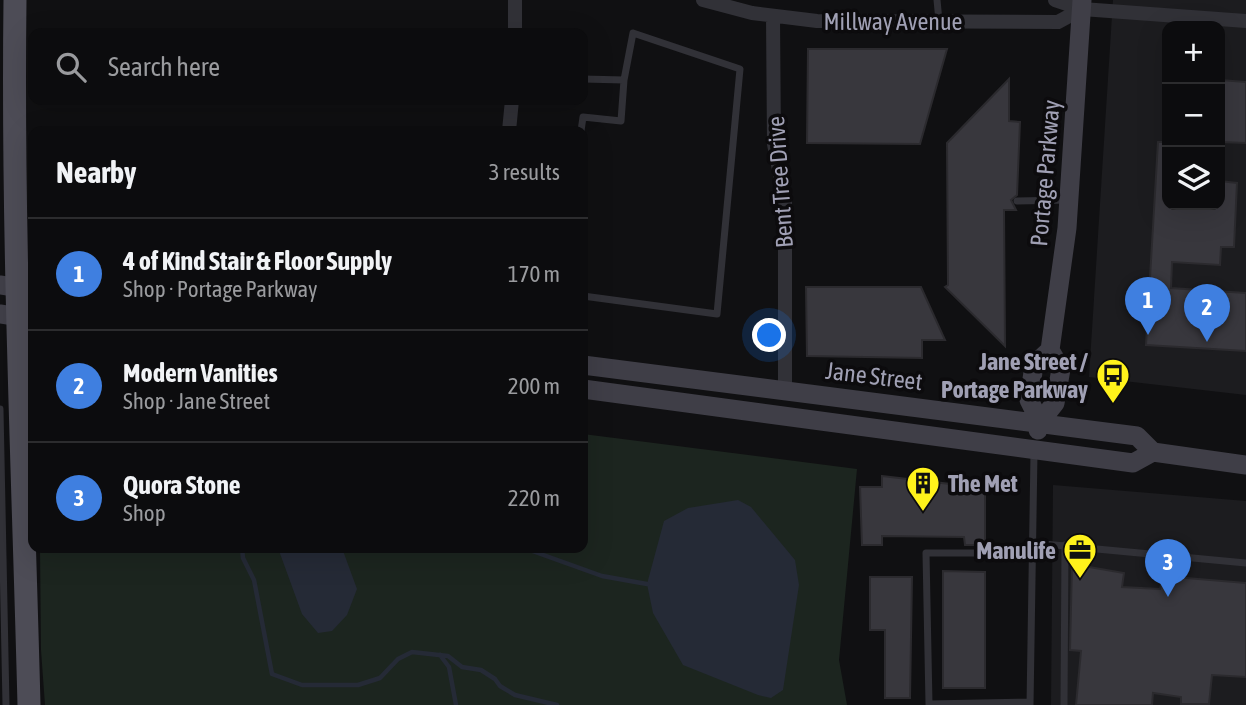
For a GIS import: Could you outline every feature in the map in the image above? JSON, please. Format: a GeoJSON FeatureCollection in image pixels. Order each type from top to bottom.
{"type":"FeatureCollection","features":[{"type":"Feature","properties":{"kind":"main road"},"geometry":{"type":"LineString","coordinates":[[15,0],[15,244],[29,705]]}},
{"type":"Feature","properties":{"kind":"main road","name":"Portage Parkway"},"geometry":{"type":"LineString","coordinates":[[1034,448],[1040,422],[1055,403],[1061,369],[1050,349],[1067,228],[1082,5]]}},
{"type":"Feature","properties":{"kind":"main road"},"geometry":{"type":"LineString","coordinates":[[0,57],[13,130]]}},
{"type":"Feature","properties":{"kind":"main road","name":"Portage Parkway"},"geometry":{"type":"LineString","coordinates":[[1040,422],[1029,400],[1034,365],[1050,349]]}},
{"type":"Feature","properties":{"kind":"main road","name":"Jane Street"},"geometry":{"type":"LineString","coordinates":[[588,366],[1137,436],[1153,452]]}},
{"type":"Feature","properties":{"kind":"main road","name":"Jane Street"},"geometry":{"type":"LineString","coordinates":[[588,390],[1133,463],[1153,452],[1246,465]]}},
{"type":"Feature","properties":{"kind":"street"},"geometry":{"type":"LineString","coordinates":[[514,28],[515,0]]}},
{"type":"Feature","properties":{"kind":"street","name":"Millway Avenue"},"geometry":{"type":"LineString","coordinates":[[703,0],[773,17],[817,21],[1058,22],[1082,5]]}},
{"type":"Feature","properties":{"kind":"street","name":"Millway Avenue"},"geometry":{"type":"LineString","coordinates":[[1055,0],[1246,21]]}},
{"type":"Feature","properties":{"kind":"street","name":"Bent Tree Drive"},"geometry":{"type":"LineString","coordinates":[[773,17],[774,144],[785,201],[785,390]]}},
{"type":"Feature","properties":{"kind":"street"},"geometry":{"type":"LineString","coordinates":[[509,126],[512,105]]}},
{"type":"Feature","properties":{"kind":"lane"},"geometry":{"type":"LineString","coordinates":[[937,0],[939,21]]}},
{"type":"Feature","properties":{"kind":"lane"},"geometry":{"type":"LineString","coordinates":[[582,126],[583,117],[621,121],[624,80],[634,33],[740,69],[717,314],[588,297]]}},
{"type":"Feature","properties":{"kind":"lane"},"geometry":{"type":"LineString","coordinates":[[588,79],[624,80]]}},
{"type":"Feature","properties":{"kind":"lane"},"geometry":{"type":"LineString","coordinates":[[1017,201],[1068,200]]}},
{"type":"Feature","properties":{"kind":"lane"},"geometry":{"type":"LineString","coordinates":[[0,409],[6,705]]}},
{"type":"Feature","properties":{"kind":"lane"},"geometry":{"type":"LineString","coordinates":[[1033,553],[926,553],[929,704],[1030,703],[1033,553],[1034,448]]}},
{"type":"Feature","properties":{"kind":"lane"},"geometry":{"type":"LineString","coordinates":[[1033,543],[1246,563]]}},
{"type":"Feature","properties":{"kind":"lane"},"geometry":{"type":"LineString","coordinates":[[1064,705],[1065,545]]}},
{"type":"Feature","properties":{"kind":"shaded area"},"geometry":{"type":"Polygon","coordinates":[[[1113,0],[1246,0],[1246,395],[1089,377],[1113,0]]]}},
{"type":"Feature","properties":{"kind":"shaded area"},"geometry":{"type":"Polygon","coordinates":[[[588,435],[857,469],[839,660],[847,705],[45,705],[41,650],[40,553],[588,553],[588,435]]]}},
{"type":"Feature","properties":{"kind":"shaded area"},"geometry":{"type":"Polygon","coordinates":[[[1053,485],[1246,501],[1246,705],[1051,705],[1053,485]]]}},
{"type":"Feature","properties":{"kind":"water"},"geometry":{"type":"Polygon","coordinates":[[[738,500],[751,507],[795,560],[799,585],[783,690],[771,698],[683,665],[653,613],[647,584],[664,521],[688,508],[738,500]]]}},
{"type":"Feature","properties":{"kind":"water"},"geometry":{"type":"Polygon","coordinates":[[[280,553],[344,553],[357,589],[347,615],[332,631],[318,633],[302,614],[280,553]]]}},
{"type":"Feature","properties":{"kind":"building"},"geometry":{"type":"Polygon","coordinates":[[[808,49],[947,49],[920,144],[807,143],[808,49]]]}},
{"type":"Feature","properties":{"kind":"building"},"geometry":{"type":"Polygon","coordinates":[[[1009,79],[1009,121],[1020,122],[1017,195],[1011,200],[1016,210],[1004,210],[1005,346],[945,287],[948,285],[947,143],[1009,79]]]}},
{"type":"Feature","properties":{"kind":"building"},"geometry":{"type":"Polygon","coordinates":[[[1225,80],[1246,82],[1246,143],[1225,142],[1225,80]]]}},
{"type":"Feature","properties":{"kind":"building"},"geometry":{"type":"Polygon","coordinates":[[[1158,142],[1162,142],[1162,210],[1225,210],[1225,182],[1237,183],[1234,247],[1221,247],[1220,265],[1172,262],[1171,288],[1246,293],[1246,351],[1146,345],[1158,142]]]}},
{"type":"Feature","properties":{"kind":"building"},"geometry":{"type":"Polygon","coordinates":[[[806,287],[921,287],[945,340],[922,340],[922,358],[807,356],[806,287]]]}},
{"type":"Feature","properties":{"kind":"building","name":"The Met"},"geometry":{"type":"Polygon","coordinates":[[[882,476],[950,484],[950,488],[985,486],[985,545],[965,545],[964,537],[882,536],[882,545],[862,545],[860,487],[882,487],[882,476]]]}},
{"type":"Feature","properties":{"kind":"building"},"geometry":{"type":"Polygon","coordinates":[[[1072,564],[1124,573],[1122,587],[1160,589],[1163,576],[1246,583],[1246,677],[1212,675],[1209,704],[1181,704],[1181,697],[1153,693],[1152,705],[1076,705],[1081,651],[1070,650],[1072,564]]]}},
{"type":"Feature","properties":{"kind":"building"},"geometry":{"type":"Polygon","coordinates":[[[943,571],[985,572],[985,688],[943,688],[943,571]]]}},
{"type":"Feature","properties":{"kind":"building"},"geometry":{"type":"Polygon","coordinates":[[[870,577],[912,577],[910,698],[885,698],[885,630],[870,630],[870,577]]]}},
{"type":"Feature","properties":{"kind":"waterway"},"geometry":{"type":"LineString","coordinates":[[242,553],[254,580],[272,674],[302,685],[358,685],[380,678],[398,659],[412,652],[448,656],[462,667],[481,670],[515,695],[557,705]]}},
{"type":"Feature","properties":{"kind":"waterway"},"geometry":{"type":"LineString","coordinates":[[538,553],[602,576],[647,584]]}},
{"type":"Feature","properties":{"kind":"waterway"},"geometry":{"type":"LineString","coordinates":[[440,655],[449,667],[456,705]]}},
{"type":"Feature","properties":{"kind":"place","name":"4 of Kind Stair & Floor Supply"},"geometry":{"type":"Point","coordinates":[1148,335]}},
{"type":"Feature","properties":{"kind":"place","name":"Modern Vanities"},"geometry":{"type":"Point","coordinates":[1207,342]}},
{"type":"Feature","properties":{"kind":"place","name":"Jane Street / Portage Parkway"},"geometry":{"type":"Point","coordinates":[1113,405]}},
{"type":"Feature","properties":{"kind":"place","name":"The Met"},"geometry":{"type":"Point","coordinates":[923,513]}},
{"type":"Feature","properties":{"kind":"place","name":"Manulife"},"geometry":{"type":"Point","coordinates":[1080,580]}},
{"type":"Feature","properties":{"kind":"place","name":"Quora Stone"},"geometry":{"type":"Point","coordinates":[1168,597]}}]}
